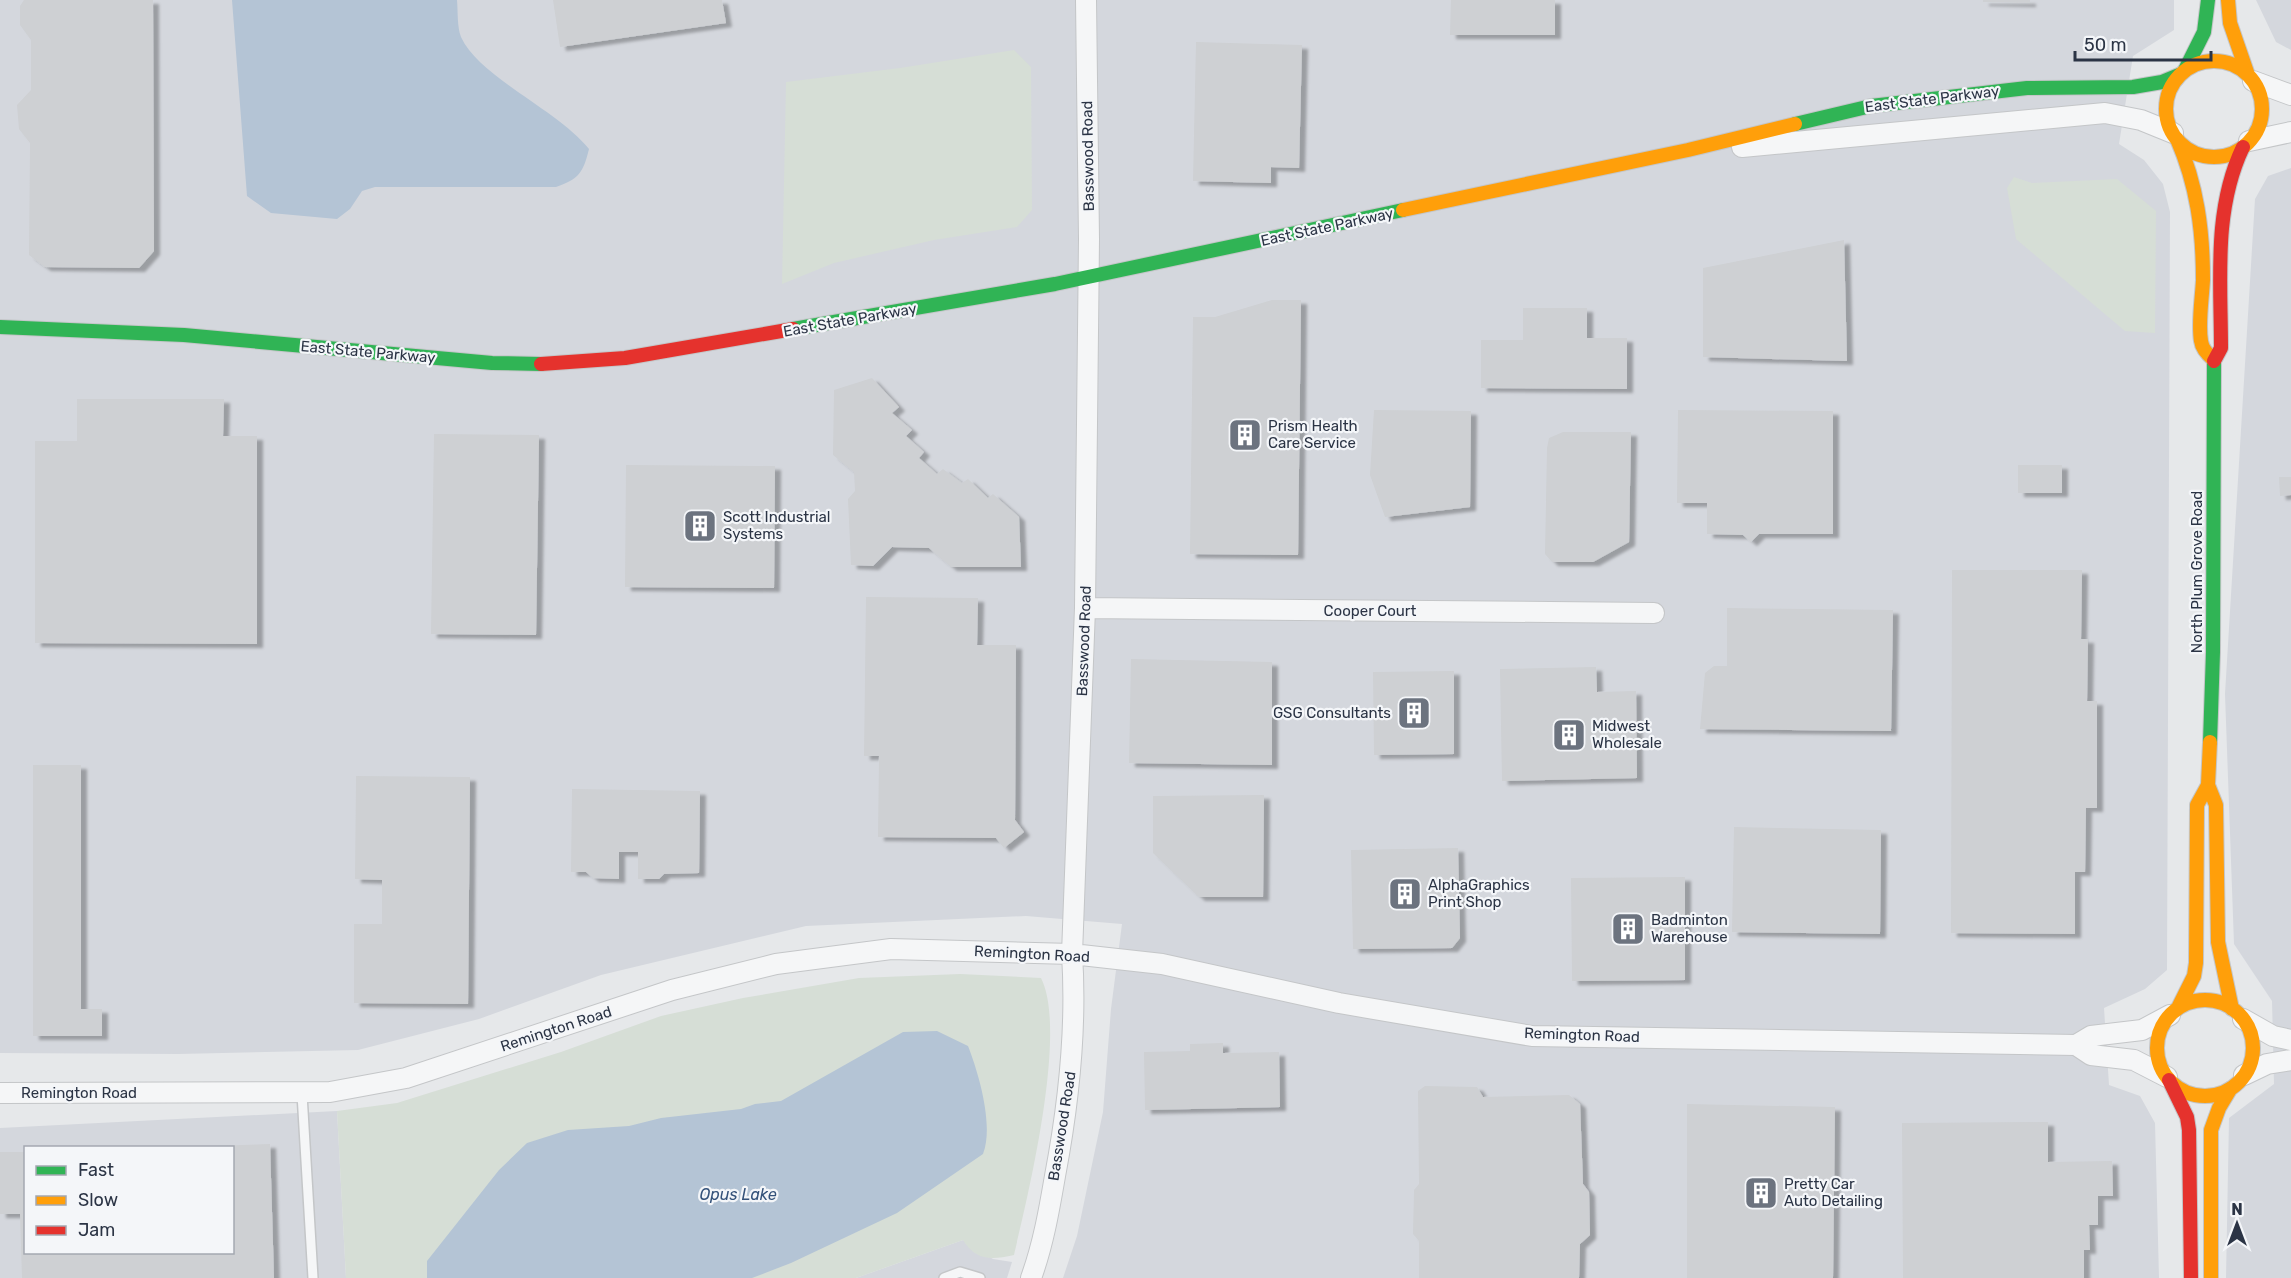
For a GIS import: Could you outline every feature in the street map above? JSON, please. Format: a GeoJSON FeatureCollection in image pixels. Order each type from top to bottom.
{"type":"FeatureCollection","features":[{"type":"Feature","properties":{"kind":"street","name":"Basswood Road"},"geometry":{"type":"LineString","coordinates":[[1030,1278],[1042,1248],[1072,1074],[1075,1001],[1072,954],[1085,608],[1089,278],[1086,0]]}},
{"type":"Feature","properties":{"kind":"street"},"geometry":{"type":"LineString","coordinates":[[2208,0],[2204,32],[2167,99],[2167,117],[2175,136],[2190,150],[2213,156],[2228,154],[2246,144],[2291,132]]}},
{"type":"Feature","properties":{"kind":"street"},"geometry":{"type":"LineString","coordinates":[[2228,0],[2230,23],[2260,96],[2262,112],[2258,128],[2246,144]]}},
{"type":"Feature","properties":{"kind":"street"},"geometry":{"type":"LineString","coordinates":[[2182,73],[2199,63],[2222,62],[2236,66],[2251,78],[2291,95]]}},
{"type":"Feature","properties":{"kind":"street","name":"East State Parkway"},"geometry":{"type":"LineString","coordinates":[[0,327],[57,327],[161,334],[492,363],[574,362],[660,353],[1089,278],[1688,150],[1871,106],[2027,88],[2133,87],[2163,82],[2182,73]]}},
{"type":"Feature","properties":{"kind":"street","name":"East State Parkway"},"geometry":{"type":"LineString","coordinates":[[1688,150],[2105,113],[2141,120],[2175,136]]}},
{"type":"Feature","properties":{"kind":"street","name":"North Plum Grove Road"},"geometry":{"type":"LineString","coordinates":[[2175,136],[2193,173],[2200,207],[2201,342],[2207,354],[2214,360]]}},
{"type":"Feature","properties":{"kind":"street","name":"North Plum Grove Road"},"geometry":{"type":"LineString","coordinates":[[2237,1014],[2218,942],[2216,805],[2208,785],[2214,652],[2214,360],[2222,348],[2223,201],[2230,170],[2246,144]]}},
{"type":"Feature","properties":{"kind":"street","name":"Cooper Court"},"geometry":{"type":"LineString","coordinates":[[1085,608],[1654,613]]}},
{"type":"Feature","properties":{"kind":"street","name":"North Plum Grove Road"},"geometry":{"type":"LineString","coordinates":[[2174,1012],[2194,976],[2197,805],[2208,785]]}},
{"type":"Feature","properties":{"kind":"street","name":"Remington Road"},"geometry":{"type":"LineString","coordinates":[[0,1093],[302,1094],[330,1092],[406,1078],[672,990],[776,964],[891,949],[1072,954],[1162,964],[1339,1003],[1532,1036],[2076,1045],[2091,1036],[2142,1030],[2174,1012]]}},
{"type":"Feature","properties":{"kind":"street"},"geometry":{"type":"LineString","coordinates":[[2191,1278],[2189,1130],[2187,1117],[2159,1062],[2157,1045],[2161,1029],[2174,1012],[2205,1000],[2237,1014],[2273,1036],[2291,1040]]}},
{"type":"Feature","properties":{"kind":"street"},"geometry":{"type":"LineString","coordinates":[[2211,1278],[2211,1130],[2219,1108],[2238,1081],[2253,1047],[2251,1037],[2237,1014]]}},
{"type":"Feature","properties":{"kind":"street","name":"Remington Road"},"geometry":{"type":"LineString","coordinates":[[2076,1045],[2091,1055],[2126,1058],[2168,1078]]}},
{"type":"Feature","properties":{"kind":"street"},"geometry":{"type":"LineString","coordinates":[[2168,1078],[2185,1091],[2213,1095],[2267,1064],[2291,1060]]}},
{"type":"Feature","properties":{"kind":"lane"},"geometry":{"type":"LineString","coordinates":[[302,1094],[313,1278]]}},
{"type":"Feature","properties":{"kind":"lane"},"geometry":{"type":"LineString","coordinates":[[944,1278],[960,1272],[980,1278]]}},
{"type":"Feature","properties":{"kind":"shaded area"},"geometry":{"type":"Polygon","coordinates":[[[0,0],[2174,0],[2174,30],[2133,56],[2119,144],[2144,160],[2163,184],[2170,212],[2167,970],[2145,989],[2104,1008],[2109,1085],[2140,1096],[2155,1123],[2159,1278],[1063,1278],[1077,1236],[1103,1112],[1111,1009],[1122,924],[1026,916],[806,926],[601,975],[479,1019],[358,1050],[178,1054],[0,1053],[0,0]]]}},
{"type":"Feature","properties":{"kind":"shaded area"},"geometry":{"type":"Polygon","coordinates":[[[2256,0],[2291,0],[2291,50],[2276,42],[2256,0]]]}},
{"type":"Feature","properties":{"kind":"shaded area"},"geometry":{"type":"Polygon","coordinates":[[[1014,50],[1031,67],[1032,210],[1017,227],[934,240],[834,263],[782,284],[786,82],[900,68],[1014,50]]]}},
{"type":"Feature","properties":{"kind":"shaded area"},"geometry":{"type":"Polygon","coordinates":[[[2291,168],[2291,1278],[2226,1278],[2229,1118],[2274,1084],[2272,1001],[2234,944],[2225,694],[2255,199],[2268,176],[2291,168]]]}},
{"type":"Feature","properties":{"kind":"shaded area"},"geometry":{"type":"Polygon","coordinates":[[[2014,177],[2032,183],[2117,179],[2156,211],[2155,333],[2125,331],[2016,239],[2007,188],[2014,177]]]}},
{"type":"Feature","properties":{"kind":"shaded area"},"geometry":{"type":"Polygon","coordinates":[[[960,974],[1041,978],[1048,1003],[1050,1035],[1043,1114],[1014,1255],[998,1258],[985,1257],[973,1252],[963,1240],[856,1278],[346,1278],[337,1111],[397,1103],[561,1052],[661,1016],[743,998],[859,978],[960,974]]]}},
{"type":"Feature","properties":{"kind":"shaded area"},"geometry":{"type":"Polygon","coordinates":[[[337,1111],[346,1278],[0,1278],[0,1128],[337,1111]]]}},
{"type":"Feature","properties":{"kind":"shaded area"},"geometry":{"type":"Polygon","coordinates":[[[963,1240],[993,1259],[1012,1262],[1007,1278],[856,1278],[963,1240]]]}},
{"type":"Feature","properties":{"kind":"water"},"geometry":{"type":"Polygon","coordinates":[[[232,0],[457,0],[461,37],[470,52],[501,80],[575,135],[589,149],[585,164],[575,178],[556,187],[375,187],[362,191],[350,209],[337,219],[271,213],[247,196],[232,0]]]}},
{"type":"Feature","properties":{"kind":"water","name":"Opus Lake"},"geometry":{"type":"Polygon","coordinates":[[[937,1031],[968,1046],[984,1100],[986,1142],[983,1154],[897,1213],[791,1263],[752,1278],[427,1278],[427,1261],[499,1170],[527,1143],[568,1130],[629,1126],[661,1118],[741,1109],[755,1104],[781,1101],[903,1032],[937,1031]]]}},
{"type":"Feature","properties":{"kind":"building"},"geometry":{"type":"Polygon","coordinates":[[[24,0],[153,0],[154,251],[139,268],[45,267],[29,255],[30,143],[19,129],[17,105],[31,90],[31,40],[20,25],[20,6],[24,0]]]}},
{"type":"Feature","properties":{"kind":"building"},"geometry":{"type":"Polygon","coordinates":[[[553,0],[722,0],[726,23],[560,47],[553,0]]]}},
{"type":"Feature","properties":{"kind":"building"},"geometry":{"type":"Polygon","coordinates":[[[1451,0],[1555,0],[1555,35],[1450,35],[1451,0]]]}},
{"type":"Feature","properties":{"kind":"building"},"geometry":{"type":"Polygon","coordinates":[[[1983,0],[2030,0],[2030,3],[1983,2],[1983,0]]]}},
{"type":"Feature","properties":{"kind":"building"},"geometry":{"type":"Polygon","coordinates":[[[1196,42],[1302,45],[1299,168],[1271,167],[1271,183],[1193,181],[1196,42]]]}},
{"type":"Feature","properties":{"kind":"building"},"geometry":{"type":"Polygon","coordinates":[[[1844,240],[1847,361],[1703,357],[1703,268],[1844,240]]]}},
{"type":"Feature","properties":{"kind":"building","name":"Prism Health Care Service"},"geometry":{"type":"Polygon","coordinates":[[[1272,300],[1301,300],[1298,555],[1190,554],[1193,317],[1215,317],[1272,300]]]}},
{"type":"Feature","properties":{"kind":"building"},"geometry":{"type":"Polygon","coordinates":[[[1523,308],[1587,308],[1587,338],[1627,338],[1627,389],[1481,388],[1481,340],[1523,340],[1523,308]]]}},
{"type":"Feature","properties":{"kind":"building"},"geometry":{"type":"Polygon","coordinates":[[[872,378],[899,407],[892,413],[912,430],[906,436],[924,452],[919,458],[937,474],[943,469],[962,483],[968,479],[988,498],[993,494],[1019,517],[1021,567],[951,567],[929,548],[892,547],[873,566],[851,565],[848,499],[855,491],[854,472],[833,455],[834,390],[872,378]]]}},
{"type":"Feature","properties":{"kind":"building"},"geometry":{"type":"Polygon","coordinates":[[[77,399],[224,399],[223,436],[257,436],[257,644],[35,643],[35,441],[77,441],[77,399]]]}},
{"type":"Feature","properties":{"kind":"building"},"geometry":{"type":"Polygon","coordinates":[[[1374,410],[1471,411],[1470,507],[1385,517],[1370,475],[1374,410]]]}},
{"type":"Feature","properties":{"kind":"building"},"geometry":{"type":"Polygon","coordinates":[[[1678,410],[1833,411],[1833,534],[1759,534],[1751,542],[1743,535],[1707,534],[1707,503],[1677,503],[1678,410]]]}},
{"type":"Feature","properties":{"kind":"building"},"geometry":{"type":"Polygon","coordinates":[[[1563,432],[1631,432],[1629,542],[1593,562],[1552,562],[1545,554],[1547,448],[1549,438],[1563,432]]]}},
{"type":"Feature","properties":{"kind":"building"},"geometry":{"type":"Polygon","coordinates":[[[434,434],[539,435],[536,635],[431,634],[434,434]]]}},
{"type":"Feature","properties":{"kind":"building","name":"Scott Industrial Systems"},"geometry":{"type":"Polygon","coordinates":[[[626,465],[775,466],[774,588],[625,587],[626,465]]]}},
{"type":"Feature","properties":{"kind":"building"},"geometry":{"type":"Polygon","coordinates":[[[2018,465],[2062,465],[2062,493],[2018,493],[2018,465]]]}},
{"type":"Feature","properties":{"kind":"building"},"geometry":{"type":"Polygon","coordinates":[[[2279,477],[2291,477],[2291,495],[2280,496],[2279,477]]]}},
{"type":"Feature","properties":{"kind":"building"},"geometry":{"type":"Polygon","coordinates":[[[1952,570],[2082,570],[2081,639],[2088,639],[2087,701],[2097,701],[2097,808],[2086,808],[2085,872],[2075,872],[2075,934],[1951,933],[1952,570]]]}},
{"type":"Feature","properties":{"kind":"building"},"geometry":{"type":"Polygon","coordinates":[[[866,597],[978,598],[977,645],[1016,645],[1015,820],[1024,832],[1004,848],[996,838],[878,837],[879,756],[864,756],[866,597]]]}},
{"type":"Feature","properties":{"kind":"building"},"geometry":{"type":"Polygon","coordinates":[[[1727,608],[1893,610],[1891,731],[1700,729],[1705,673],[1714,666],[1727,666],[1727,608]]]}},
{"type":"Feature","properties":{"kind":"building"},"geometry":{"type":"Polygon","coordinates":[[[1131,659],[1272,662],[1272,765],[1129,763],[1131,659]]]}},
{"type":"Feature","properties":{"kind":"building","name":"Midwest Wholesale"},"geometry":{"type":"Polygon","coordinates":[[[1596,667],[1597,692],[1636,691],[1637,778],[1502,781],[1500,669],[1596,667]]]}},
{"type":"Feature","properties":{"kind":"building","name":"GSG Consultants"},"geometry":{"type":"Polygon","coordinates":[[[1454,671],[1454,754],[1374,755],[1373,672],[1454,671]]]}},
{"type":"Feature","properties":{"kind":"building"},"geometry":{"type":"Polygon","coordinates":[[[33,765],[81,765],[81,1009],[102,1009],[102,1036],[33,1036],[33,765]]]}},
{"type":"Feature","properties":{"kind":"building"},"geometry":{"type":"Polygon","coordinates":[[[356,776],[470,777],[468,1004],[354,1003],[354,924],[382,924],[382,880],[355,879],[356,776]]]}},
{"type":"Feature","properties":{"kind":"building"},"geometry":{"type":"Polygon","coordinates":[[[572,789],[700,791],[699,873],[664,874],[659,879],[638,879],[638,852],[619,852],[619,879],[593,878],[586,872],[571,872],[572,789]]]}},
{"type":"Feature","properties":{"kind":"building"},"geometry":{"type":"Polygon","coordinates":[[[1264,795],[1263,897],[1199,897],[1153,853],[1153,796],[1264,795]]]}},
{"type":"Feature","properties":{"kind":"building"},"geometry":{"type":"Polygon","coordinates":[[[1734,827],[1881,830],[1880,934],[1732,932],[1734,827]]]}},
{"type":"Feature","properties":{"kind":"building","name":"AlphaGraphics Print Shop"},"geometry":{"type":"Polygon","coordinates":[[[1458,848],[1460,938],[1452,948],[1353,949],[1351,850],[1458,848]]]}},
{"type":"Feature","properties":{"kind":"building","name":"Badminton Warehouse"},"geometry":{"type":"Polygon","coordinates":[[[1685,877],[1685,980],[1572,981],[1571,878],[1685,877]]]}},
{"type":"Feature","properties":{"kind":"building"},"geometry":{"type":"Polygon","coordinates":[[[1223,1043],[1223,1053],[1279,1052],[1280,1107],[1145,1110],[1144,1052],[1190,1051],[1190,1044],[1223,1043]]]}},
{"type":"Feature","properties":{"kind":"building"},"geometry":{"type":"Polygon","coordinates":[[[1425,1086],[1477,1087],[1483,1097],[1569,1095],[1580,1104],[1583,1184],[1589,1192],[1590,1235],[1580,1244],[1579,1278],[1419,1278],[1419,1241],[1413,1234],[1414,1190],[1419,1184],[1418,1091],[1425,1086]]]}},
{"type":"Feature","properties":{"kind":"building","name":"Pretty Car Auto Detailing"},"geometry":{"type":"Polygon","coordinates":[[[1687,1104],[1835,1107],[1833,1278],[1687,1278],[1687,1104]]]}},
{"type":"Feature","properties":{"kind":"building"},"geometry":{"type":"Polygon","coordinates":[[[2048,1122],[2048,1162],[2112,1161],[2113,1196],[2098,1196],[2098,1225],[2089,1225],[2090,1250],[2084,1250],[2084,1278],[1903,1278],[1902,1123],[2048,1122]]]}},
{"type":"Feature","properties":{"kind":"building"},"geometry":{"type":"Polygon","coordinates":[[[270,1144],[274,1278],[22,1278],[20,1214],[0,1214],[0,1152],[24,1152],[24,1254],[234,1254],[234,1146],[215,1146],[270,1144]]]}},
{"type":"Feature","properties":{"kind":"traffic: fast"},"geometry":{"type":"LineString","coordinates":[[2185,70],[2204,32],[2208,0]]}},
{"type":"Feature","properties":{"kind":"traffic: fast"},"geometry":{"type":"LineString","coordinates":[[1795,124],[1871,106],[2027,88],[2133,87],[2162,82],[2179,75]]}},
{"type":"Feature","properties":{"kind":"traffic: fast"},"geometry":{"type":"LineString","coordinates":[[793,329],[1055,284],[1403,210]]}},
{"type":"Feature","properties":{"kind":"traffic: fast"},"geometry":{"type":"LineString","coordinates":[[0,327],[184,335],[492,363],[541,364]]}},
{"type":"Feature","properties":{"kind":"traffic: fast"},"geometry":{"type":"LineString","coordinates":[[2210,742],[2213,652],[2214,361]]}},
{"type":"Feature","properties":{"kind":"traffic: slow"},"geometry":{"type":"LineString","coordinates":[[2228,0],[2230,23],[2248,75]]}},
{"type":"Feature","properties":{"kind":"traffic: slow"},"geometry":{"type":"LineString","coordinates":[[2214,61],[2232,65],[2248,75],[2258,91],[2262,109],[2258,127],[2248,143],[2232,153],[2214,157],[2196,153],[2180,143],[2170,127],[2166,109],[2170,91],[2180,75],[2196,65],[2214,61]]}},
{"type":"Feature","properties":{"kind":"traffic: slow"},"geometry":{"type":"LineString","coordinates":[[1403,210],[1688,150],[1795,124]]}},
{"type":"Feature","properties":{"kind":"traffic: slow"},"geometry":{"type":"LineString","coordinates":[[2177,139],[2190,173],[2200,226],[2203,280],[2201,341],[2204,349],[2214,360]]}},
{"type":"Feature","properties":{"kind":"traffic: slow"},"geometry":{"type":"LineString","coordinates":[[2210,742],[2208,785],[2216,805],[2218,942],[2232,1009]]}},
{"type":"Feature","properties":{"kind":"traffic: slow"},"geometry":{"type":"LineString","coordinates":[[2178,1008],[2194,976],[2196,963],[2197,805],[2208,785]]}},
{"type":"Feature","properties":{"kind":"traffic: slow"},"geometry":{"type":"LineString","coordinates":[[2205,1000],[2223,1004],[2239,1014],[2249,1030],[2253,1048],[2249,1066],[2239,1082],[2223,1092],[2205,1096],[2187,1092],[2171,1082],[2161,1066],[2157,1048],[2161,1030],[2171,1014],[2187,1004],[2205,1000]]}},
{"type":"Feature","properties":{"kind":"traffic: slow"},"geometry":{"type":"LineString","coordinates":[[2211,1278],[2211,1130],[2219,1108],[2231,1088]]}},
{"type":"Feature","properties":{"kind":"traffic: jam"},"geometry":{"type":"LineString","coordinates":[[2214,361],[2221,348],[2220,271],[2223,220],[2233,171],[2243,147]]}},
{"type":"Feature","properties":{"kind":"traffic: jam"},"geometry":{"type":"LineString","coordinates":[[541,364],[625,358],[793,329]]}},
{"type":"Feature","properties":{"kind":"traffic: jam"},"geometry":{"type":"LineString","coordinates":[[2169,1080],[2187,1117],[2189,1130],[2191,1278]]}},
{"type":"Feature","properties":{"kind":"place","name":"Prism Health Care Service"},"geometry":{"type":"Point","coordinates":[1245,435]}},
{"type":"Feature","properties":{"kind":"place","name":"Scott Industrial Systems"},"geometry":{"type":"Point","coordinates":[700,526]}},
{"type":"Feature","properties":{"kind":"place","name":"GSG Consultants"},"geometry":{"type":"Point","coordinates":[1414,713]}},
{"type":"Feature","properties":{"kind":"place","name":"Midwest Wholesale"},"geometry":{"type":"Point","coordinates":[1569,735]}},
{"type":"Feature","properties":{"kind":"place","name":"AlphaGraphics Print Shop"},"geometry":{"type":"Point","coordinates":[1405,894]}},
{"type":"Feature","properties":{"kind":"place","name":"Badminton Warehouse"},"geometry":{"type":"Point","coordinates":[1628,929]}},
{"type":"Feature","properties":{"kind":"place","name":"Pretty Car Auto Detailing"},"geometry":{"type":"Point","coordinates":[1761,1193]}}]}
